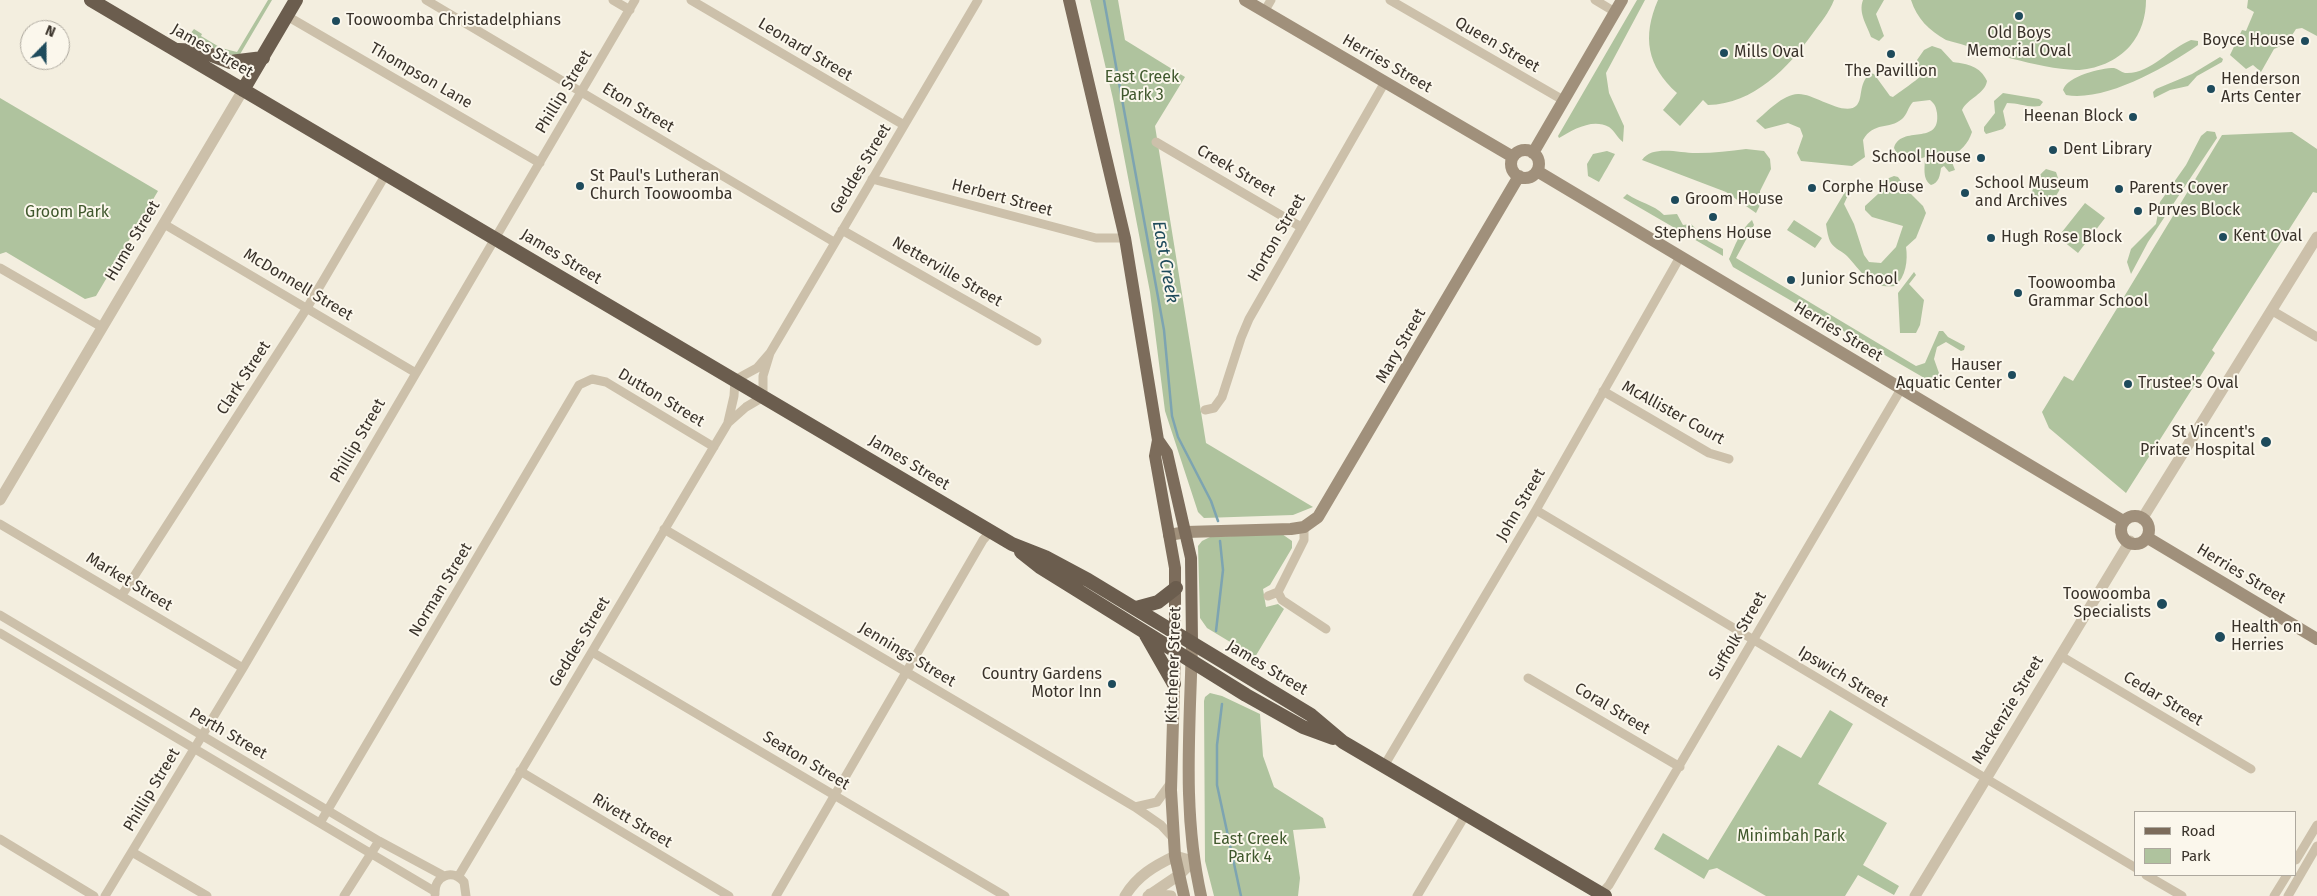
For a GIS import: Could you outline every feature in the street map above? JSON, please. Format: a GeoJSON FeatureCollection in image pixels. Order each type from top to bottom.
{"type":"FeatureCollection","features":[{"type":"Feature","properties":{"kind":"highway","name":"James Street"},"geometry":{"type":"LineString","coordinates":[[91,0],[990,532],[1012,544],[1052,560],[1136,608],[1311,715],[1342,742]]}},
{"type":"Feature","properties":{"kind":"highway","name":"Hume Street"},"geometry":{"type":"LineString","coordinates":[[243,90],[296,0]]}},
{"type":"Feature","properties":{"kind":"highway"},"geometry":{"type":"LineString","coordinates":[[175,50],[201,51],[218,59],[236,62],[263,58]]}},
{"type":"Feature","properties":{"kind":"highway","name":"James Street"},"geometry":{"type":"LineString","coordinates":[[1012,544],[1040,567],[1175,652],[1303,727],[1342,742],[1602,895]]}},
{"type":"Feature","properties":{"kind":"highway"},"geometry":{"type":"LineString","coordinates":[[1136,608],[1158,602],[1176,588]]}},
{"type":"Feature","properties":{"kind":"highway"},"geometry":{"type":"LineString","coordinates":[[1146,634],[1174,684]]}},
{"type":"Feature","properties":{"kind":"main road","name":"Kitchener Street"},"geometry":{"type":"LineString","coordinates":[[1069,0],[1125,238],[1158,440],[1155,456],[1176,588],[1171,781],[1174,856],[1184,896]]}},
{"type":"Feature","properties":{"kind":"main road","name":"Herries Street"},"geometry":{"type":"LineString","coordinates":[[1245,0],[1513,156]]}},
{"type":"Feature","properties":{"kind":"main road"},"geometry":{"type":"LineString","coordinates":[[1533,153],[1562,100],[1622,0]]}},
{"type":"Feature","properties":{"kind":"main road"},"geometry":{"type":"LineString","coordinates":[[1522,150],[1533,153],[1538,160],[1537,171],[1527,178],[1519,176],[1512,169],[1513,156],[1522,150]]}},
{"type":"Feature","properties":{"kind":"main road","name":"Herries Street"},"geometry":{"type":"LineString","coordinates":[[1537,171],[2123,521]]}},
{"type":"Feature","properties":{"kind":"main road","name":"Mary Street"},"geometry":{"type":"LineString","coordinates":[[1304,527],[1318,517],[1328,503],[1519,176]]}},
{"type":"Feature","properties":{"kind":"main road","name":"Kitchener Street"},"geometry":{"type":"LineString","coordinates":[[1158,440],[1167,452],[1186,532],[1192,570],[1192,662],[1188,769],[1193,861],[1201,896]]}},
{"type":"Feature","properties":{"kind":"main road"},"geometry":{"type":"LineString","coordinates":[[2131,516],[2142,519],[2150,528],[2148,538],[2141,542],[2130,541],[2122,534],[2123,521],[2131,516]]}},
{"type":"Feature","properties":{"kind":"main road"},"geometry":{"type":"LineString","coordinates":[[1169,535],[1186,532],[1304,527]]}},
{"type":"Feature","properties":{"kind":"main road","name":"Herries Street"},"geometry":{"type":"LineString","coordinates":[[2148,538],[2317,639]]}},
{"type":"Feature","properties":{"kind":"street","name":"Eton Street"},"geometry":{"type":"LineString","coordinates":[[426,0],[834,242]]}},
{"type":"Feature","properties":{"kind":"street"},"geometry":{"type":"LineString","coordinates":[[613,0],[630,10]]}},
{"type":"Feature","properties":{"kind":"street","name":"Phillip Street"},"geometry":{"type":"LineString","coordinates":[[105,896],[243,668],[635,0]]}},
{"type":"Feature","properties":{"kind":"street","name":"Leonard Street"},"geometry":{"type":"LineString","coordinates":[[691,0],[904,125]]}},
{"type":"Feature","properties":{"kind":"street","name":"Geddes Street"},"geometry":{"type":"LineString","coordinates":[[458,877],[728,423],[734,396],[735,380],[757,368],[770,353],[978,0]]}},
{"type":"Feature","properties":{"kind":"street"},"geometry":{"type":"LineString","coordinates":[[1264,12],[1271,0]]}},
{"type":"Feature","properties":{"kind":"street","name":"Queen Street"},"geometry":{"type":"LineString","coordinates":[[1390,0],[1562,100]]}},
{"type":"Feature","properties":{"kind":"street"},"geometry":{"type":"LineString","coordinates":[[1595,0],[1615,12]]}},
{"type":"Feature","properties":{"kind":"street","name":"Thompson Lane"},"geometry":{"type":"LineString","coordinates":[[287,16],[540,163]]}},
{"type":"Feature","properties":{"kind":"street","name":"Horton Street"},"geometry":{"type":"LineString","coordinates":[[1205,410],[1214,408],[1222,397],[1249,318],[1385,82]]}},
{"type":"Feature","properties":{"kind":"street","name":"Hume Street"},"geometry":{"type":"LineString","coordinates":[[0,500],[243,90]]}},
{"type":"Feature","properties":{"kind":"street","name":"Creek Street"},"geometry":{"type":"LineString","coordinates":[[1156,142],[1301,227]]}},
{"type":"Feature","properties":{"kind":"street","name":"Clark Street"},"geometry":{"type":"LineString","coordinates":[[122,595],[307,308],[386,174]]}},
{"type":"Feature","properties":{"kind":"street","name":"Herbert Street"},"geometry":{"type":"LineString","coordinates":[[872,179],[1096,238],[1125,238]]}},
{"type":"Feature","properties":{"kind":"street","name":"McDonnell Street"},"geometry":{"type":"LineString","coordinates":[[164,224],[416,373]]}},
{"type":"Feature","properties":{"kind":"street","name":"Netterville Street"},"geometry":{"type":"LineString","coordinates":[[842,230],[1037,341]]}},
{"type":"Feature","properties":{"kind":"street"},"geometry":{"type":"LineString","coordinates":[[2142,519],[2317,237]]}},
{"type":"Feature","properties":{"kind":"street","name":"John Street"},"geometry":{"type":"LineString","coordinates":[[1384,766],[1536,510],[1680,257]]}},
{"type":"Feature","properties":{"kind":"street"},"geometry":{"type":"LineString","coordinates":[[0,268],[102,327]]}},
{"type":"Feature","properties":{"kind":"street"},"geometry":{"type":"LineString","coordinates":[[2271,310],[2317,336]]}},
{"type":"Feature","properties":{"kind":"street","name":"Geddes Street"},"geometry":{"type":"LineString","coordinates":[[728,423],[746,407],[763,397],[763,376],[770,353]]}},
{"type":"Feature","properties":{"kind":"street","name":"Dutton Street"},"geometry":{"type":"LineString","coordinates":[[592,379],[606,382],[714,447]]}},
{"type":"Feature","properties":{"kind":"street","name":"Norman Street"},"geometry":{"type":"LineString","coordinates":[[320,823],[579,386],[592,379]]}},
{"type":"Feature","properties":{"kind":"street","name":"Suffolk Street"},"geometry":{"type":"LineString","coordinates":[[1602,895],[1610,885],[1680,767],[1901,389]]}},
{"type":"Feature","properties":{"kind":"street","name":"McAllister Court"},"geometry":{"type":"LineString","coordinates":[[1603,391],[1710,454],[1729,459]]}},
{"type":"Feature","properties":{"kind":"street","name":"Ipswich Street"},"geometry":{"type":"LineString","coordinates":[[1536,510],[2134,867]]}},
{"type":"Feature","properties":{"kind":"street","name":"Market Street"},"geometry":{"type":"LineString","coordinates":[[0,524],[243,668]]}},
{"type":"Feature","properties":{"kind":"street"},"geometry":{"type":"LineString","coordinates":[[1268,596],[1278,592],[1304,540],[1304,527]]}},
{"type":"Feature","properties":{"kind":"street","name":"Jennings Street"},"geometry":{"type":"LineString","coordinates":[[664,529],[1135,807],[1161,825],[1174,838]]}},
{"type":"Feature","properties":{"kind":"street"},"geometry":{"type":"LineString","coordinates":[[776,896],[983,540],[990,532]]}},
{"type":"Feature","properties":{"kind":"street","name":"Mackenzie Street"},"geometry":{"type":"LineString","coordinates":[[1915,896],[2130,541]]}},
{"type":"Feature","properties":{"kind":"street"},"geometry":{"type":"LineString","coordinates":[[1278,592],[1282,600],[1326,629]]}},
{"type":"Feature","properties":{"kind":"street","name":"Perth Street"},"geometry":{"type":"LineString","coordinates":[[0,614],[378,841],[444,876]]}},
{"type":"Feature","properties":{"kind":"street","name":"Perth Street"},"geometry":{"type":"LineString","coordinates":[[0,633],[194,747],[435,893]]}},
{"type":"Feature","properties":{"kind":"street","name":"Seaton Street"},"geometry":{"type":"LineString","coordinates":[[592,652],[1005,896]]}},
{"type":"Feature","properties":{"kind":"street","name":"Cedar Street"},"geometry":{"type":"LineString","coordinates":[[2060,656],[2251,769]]}},
{"type":"Feature","properties":{"kind":"street","name":"Coral Street"},"geometry":{"type":"LineString","coordinates":[[1528,678],[1680,767]]}},
{"type":"Feature","properties":{"kind":"street","name":"Rivett Street"},"geometry":{"type":"LineString","coordinates":[[520,771],[729,896]]}},
{"type":"Feature","properties":{"kind":"street"},"geometry":{"type":"LineString","coordinates":[[1135,807],[1157,802],[1165,793],[1171,781]]}},
{"type":"Feature","properties":{"kind":"street"},"geometry":{"type":"LineString","coordinates":[[1417,896],[1466,814]]}},
{"type":"Feature","properties":{"kind":"street"},"geometry":{"type":"LineString","coordinates":[[2297,858],[2317,825]]}},
{"type":"Feature","properties":{"kind":"street"},"geometry":{"type":"LineString","coordinates":[[0,840],[94,896]]}},
{"type":"Feature","properties":{"kind":"street"},"geometry":{"type":"LineString","coordinates":[[344,896],[378,841]]}},
{"type":"Feature","properties":{"kind":"street"},"geometry":{"type":"LineString","coordinates":[[2288,896],[2317,846]]}},
{"type":"Feature","properties":{"kind":"street"},"geometry":{"type":"LineString","coordinates":[[132,852],[207,896]]}},
{"type":"Feature","properties":{"kind":"street"},"geometry":{"type":"LineString","coordinates":[[1125,896],[1140,876],[1174,856],[1193,861],[1180,875],[1149,895]]}},
{"type":"Feature","properties":{"kind":"street"},"geometry":{"type":"LineString","coordinates":[[435,893],[437,881],[451,874],[464,882],[469,894]]}},
{"type":"Feature","properties":{"kind":"street"},"geometry":{"type":"LineString","coordinates":[[2148,876],[2182,896]]}},
{"type":"Feature","properties":{"kind":"street"},"geometry":{"type":"LineString","coordinates":[[2274,896],[2286,876]]}},
{"type":"Feature","properties":{"kind":"street"},"geometry":{"type":"LineString","coordinates":[[1149,895],[1171,896]]}},
{"type":"Feature","properties":{"kind":"green space"},"geometry":{"type":"Polygon","coordinates":[[[268,0],[272,0],[239,56],[220,52],[190,34],[194,29],[202,34],[201,36],[221,48],[237,52],[268,0]]]}},
{"type":"Feature","properties":{"kind":"green space","name":"East Creek Park 3"},"geometry":{"type":"Polygon","coordinates":[[[1090,0],[1118,0],[1125,40],[1185,77],[1155,126],[1206,443],[1313,507],[1293,515],[1204,518],[1198,512],[1165,411],[1150,292],[1113,99],[1090,0]]]}},
{"type":"Feature","properties":{"kind":"green space"},"geometry":{"type":"Polygon","coordinates":[[[1637,0],[1645,0],[1606,73],[1609,93],[1624,126],[1623,142],[1609,127],[1596,124],[1583,126],[1559,138],[1558,136],[1637,0]]]}},
{"type":"Feature","properties":{"kind":"green space","name":"Mills Oval"},"geometry":{"type":"Polygon","coordinates":[[[1658,0],[1834,0],[1825,17],[1793,59],[1768,82],[1755,91],[1725,103],[1708,105],[1703,100],[1680,126],[1663,110],[1677,93],[1659,72],[1650,50],[1650,26],[1658,0]]]}},
{"type":"Feature","properties":{"kind":"green space"},"geometry":{"type":"Polygon","coordinates":[[[1863,0],[1884,0],[1876,14],[1884,36],[1879,41],[1871,37],[1865,23],[1862,14],[1863,0]]]}},
{"type":"Feature","properties":{"kind":"green space"},"geometry":{"type":"Polygon","coordinates":[[[1911,0],[2146,0],[2144,19],[2140,30],[2134,41],[2125,51],[2105,64],[2076,70],[2028,63],[1946,40],[1924,23],[1911,0]]]}},
{"type":"Feature","properties":{"kind":"green space"},"geometry":{"type":"Polygon","coordinates":[[[2248,0],[2317,0],[2317,36],[2302,28],[2296,29],[2287,43],[2274,49],[2261,72],[2253,65],[2246,69],[2230,55],[2242,30],[2246,31],[2254,12],[2247,8],[2248,0]]]}},
{"type":"Feature","properties":{"kind":"green space"},"geometry":{"type":"Polygon","coordinates":[[[2191,40],[2198,41],[2198,45],[2170,63],[2135,81],[2117,88],[2082,96],[2066,95],[2063,90],[2066,85],[2077,77],[2093,71],[2114,68],[2125,73],[2142,70],[2191,40]]]}},
{"type":"Feature","properties":{"kind":"green space"},"geometry":{"type":"Polygon","coordinates":[[[1932,46],[1941,49],[1953,62],[1969,65],[1977,69],[1987,81],[1980,93],[1968,102],[1962,110],[1972,132],[1964,147],[1950,157],[1955,170],[1949,172],[1944,166],[1941,168],[1939,178],[1934,184],[1931,185],[1926,180],[1925,157],[1910,162],[1898,156],[1894,148],[1898,141],[1904,137],[1927,133],[1933,129],[1937,123],[1937,113],[1935,106],[1930,100],[1913,102],[1902,119],[1872,130],[1867,134],[1863,140],[1865,157],[1852,166],[1801,161],[1797,153],[1803,136],[1800,128],[1788,123],[1765,129],[1756,121],[1781,100],[1798,94],[1812,97],[1837,107],[1852,108],[1859,102],[1862,87],[1870,73],[1874,74],[1890,96],[1893,97],[1922,75],[1917,60],[1924,50],[1932,46]]]}},
{"type":"Feature","properties":{"kind":"green space"},"geometry":{"type":"Polygon","coordinates":[[[2220,57],[2223,59],[2222,62],[2197,76],[2188,86],[2170,90],[2154,98],[2153,92],[2156,89],[2192,74],[2220,57]]]}},
{"type":"Feature","properties":{"kind":"green space"},"geometry":{"type":"Polygon","coordinates":[[[2003,93],[2039,99],[2043,102],[2040,106],[2007,103],[2003,111],[2006,125],[2003,129],[1986,134],[1984,127],[1995,113],[1994,101],[2003,93]]]}},
{"type":"Feature","properties":{"kind":"green space","name":"Groom Park"},"geometry":{"type":"Polygon","coordinates":[[[0,98],[158,191],[96,296],[85,299],[6,252],[0,254],[0,98]]]}},
{"type":"Feature","properties":{"kind":"green space"},"geometry":{"type":"Polygon","coordinates":[[[2207,131],[2215,132],[2217,138],[2148,242],[2131,274],[2127,262],[2131,249],[2156,224],[2160,202],[2186,165],[2201,136],[2207,131]]]}},
{"type":"Feature","properties":{"kind":"green space"},"geometry":{"type":"Polygon","coordinates":[[[2292,132],[2317,149],[2317,193],[2313,192],[2212,350],[2215,353],[2126,493],[2049,428],[2042,412],[2064,376],[2073,381],[2222,135],[2292,132]]]}},
{"type":"Feature","properties":{"kind":"green space"},"geometry":{"type":"Polygon","coordinates":[[[1746,149],[1764,151],[1770,159],[1771,169],[1760,191],[1760,205],[1756,213],[1726,192],[1642,160],[1653,152],[1660,151],[1704,153],[1746,149]]]}},
{"type":"Feature","properties":{"kind":"green space"},"geometry":{"type":"Polygon","coordinates":[[[1607,151],[1615,154],[1599,182],[1588,176],[1587,164],[1593,154],[1607,151]]]}},
{"type":"Feature","properties":{"kind":"green space"},"geometry":{"type":"Polygon","coordinates":[[[2046,169],[2056,172],[2061,187],[2049,204],[2038,208],[2030,201],[2032,191],[2039,176],[2046,169]]]}},
{"type":"Feature","properties":{"kind":"green space"},"geometry":{"type":"Polygon","coordinates":[[[1894,176],[1898,177],[1908,191],[1923,206],[1926,213],[1916,238],[1906,247],[1907,257],[1902,278],[1895,286],[1886,286],[1879,285],[1867,278],[1847,256],[1831,243],[1826,224],[1845,192],[1849,193],[1844,204],[1854,224],[1864,255],[1869,262],[1881,263],[1896,247],[1903,226],[1872,217],[1865,210],[1865,206],[1878,194],[1884,180],[1894,176]]]}},
{"type":"Feature","properties":{"kind":"green space"},"geometry":{"type":"Polygon","coordinates":[[[1627,194],[1655,208],[1664,215],[1677,214],[1683,225],[1691,224],[1708,241],[1723,249],[1723,256],[1623,198],[1627,194]]]}},
{"type":"Feature","properties":{"kind":"green space"},"geometry":{"type":"Polygon","coordinates":[[[2085,203],[2105,218],[2078,253],[2058,237],[2085,203]]]}},
{"type":"Feature","properties":{"kind":"green space"},"geometry":{"type":"Polygon","coordinates":[[[1752,220],[1754,225],[1736,258],[1916,366],[1925,363],[1939,331],[1943,331],[1948,337],[1965,346],[1964,350],[1961,351],[1946,342],[1937,347],[1934,359],[1945,390],[1733,267],[1729,259],[1741,233],[1752,220]]]}},
{"type":"Feature","properties":{"kind":"green space"},"geometry":{"type":"Polygon","coordinates":[[[1794,220],[1822,238],[1815,248],[1787,230],[1794,220]]]}},
{"type":"Feature","properties":{"kind":"green space"},"geometry":{"type":"Polygon","coordinates":[[[1914,272],[1916,275],[1909,284],[1924,300],[1920,325],[1916,333],[1900,333],[1898,293],[1914,272]]]}},
{"type":"Feature","properties":{"kind":"green space"},"geometry":{"type":"Polygon","coordinates":[[[1282,534],[1292,541],[1292,548],[1270,585],[1263,589],[1266,607],[1278,604],[1284,609],[1255,657],[1207,628],[1200,618],[1198,546],[1202,541],[1210,537],[1282,534]]]}},
{"type":"Feature","properties":{"kind":"green space","name":"East Creek Park 4"},"geometry":{"type":"Polygon","coordinates":[[[1210,693],[1222,696],[1260,714],[1263,756],[1274,787],[1323,818],[1326,828],[1293,830],[1300,878],[1298,896],[1214,896],[1205,861],[1204,701],[1205,697],[1210,693]]]}},
{"type":"Feature","properties":{"kind":"green space","name":"Minimbah Park"},"geometry":{"type":"Polygon","coordinates":[[[1830,710],[1853,724],[1818,784],[1887,823],[1863,865],[1899,886],[1894,895],[1858,875],[1845,896],[1766,896],[1717,868],[1709,870],[1704,879],[1654,849],[1663,833],[1708,860],[1778,745],[1801,758],[1830,710]]]}},
{"type":"Feature","properties":{"kind":"waterway","name":"East Creek"},"geometry":{"type":"LineString","coordinates":[[1104,0],[1164,330],[1172,416],[1178,437],[1211,501],[1218,521]]}},
{"type":"Feature","properties":{"kind":"waterway","name":"East Creek"},"geometry":{"type":"LineString","coordinates":[[1216,631],[1223,570],[1220,541]]}},
{"type":"Feature","properties":{"kind":"waterway","name":"East Creek"},"geometry":{"type":"LineString","coordinates":[[1222,704],[1217,745],[1217,785],[1241,896]]}},
{"type":"Feature","properties":{"kind":"place","name":"Old Boys Memorial Oval"},"geometry":{"type":"Point","coordinates":[2019,16]}},
{"type":"Feature","properties":{"kind":"place","name":"Toowoomba Christadelphians"},"geometry":{"type":"Point","coordinates":[336,21]}},
{"type":"Feature","properties":{"kind":"place","name":"Boyce House"},"geometry":{"type":"Point","coordinates":[2305,41]}},
{"type":"Feature","properties":{"kind":"place","name":"Mills Oval"},"geometry":{"type":"Point","coordinates":[1724,53]}},
{"type":"Feature","properties":{"kind":"place","name":"The Pavillion"},"geometry":{"type":"Point","coordinates":[1891,54]}},
{"type":"Feature","properties":{"kind":"place","name":"Henderson Arts Center"},"geometry":{"type":"Point","coordinates":[2211,89]}},
{"type":"Feature","properties":{"kind":"place","name":"Heenan Block"},"geometry":{"type":"Point","coordinates":[2133,117]}},
{"type":"Feature","properties":{"kind":"place","name":"Dent Library"},"geometry":{"type":"Point","coordinates":[2053,150]}},
{"type":"Feature","properties":{"kind":"place","name":"School House"},"geometry":{"type":"Point","coordinates":[1981,158]}},
{"type":"Feature","properties":{"kind":"place","name":"St Paul's Lutheran Church Toowoomba"},"geometry":{"type":"Point","coordinates":[580,186]}},
{"type":"Feature","properties":{"kind":"place","name":"Corphe House"},"geometry":{"type":"Point","coordinates":[1812,188]}},
{"type":"Feature","properties":{"kind":"place","name":"Parents Cover"},"geometry":{"type":"Point","coordinates":[2119,189]}},
{"type":"Feature","properties":{"kind":"place","name":"School Museum and Archives"},"geometry":{"type":"Point","coordinates":[1965,193]}},
{"type":"Feature","properties":{"kind":"place","name":"Groom House"},"geometry":{"type":"Point","coordinates":[1675,200]}},
{"type":"Feature","properties":{"kind":"place","name":"Purves Block"},"geometry":{"type":"Point","coordinates":[2138,211]}},
{"type":"Feature","properties":{"kind":"place","name":"Stephens House"},"geometry":{"type":"Point","coordinates":[1713,217]}},
{"type":"Feature","properties":{"kind":"place","name":"Kent Oval"},"geometry":{"type":"Point","coordinates":[2223,237]}},
{"type":"Feature","properties":{"kind":"place","name":"Hugh Rose Block"},"geometry":{"type":"Point","coordinates":[1991,238]}},
{"type":"Feature","properties":{"kind":"place","name":"Junior School"},"geometry":{"type":"Point","coordinates":[1791,280]}},
{"type":"Feature","properties":{"kind":"place","name":"Toowoomba Grammar School"},"geometry":{"type":"Point","coordinates":[2018,293]}},
{"type":"Feature","properties":{"kind":"place","name":"Hauser Aquatic Center"},"geometry":{"type":"Point","coordinates":[2012,375]}},
{"type":"Feature","properties":{"kind":"place","name":"Trustee's Oval"},"geometry":{"type":"Point","coordinates":[2128,384]}},
{"type":"Feature","properties":{"kind":"place","name":"St Vincent's Private Hospital"},"geometry":{"type":"Point","coordinates":[2266,442]}},
{"type":"Feature","properties":{"kind":"place","name":"Toowoomba Specialists"},"geometry":{"type":"Point","coordinates":[2162,604]}},
{"type":"Feature","properties":{"kind":"place","name":"Health on Herries"},"geometry":{"type":"Point","coordinates":[2220,637]}},
{"type":"Feature","properties":{"kind":"place","name":"Country Gardens Motor Inn"},"geometry":{"type":"Point","coordinates":[1112,684]}}]}
